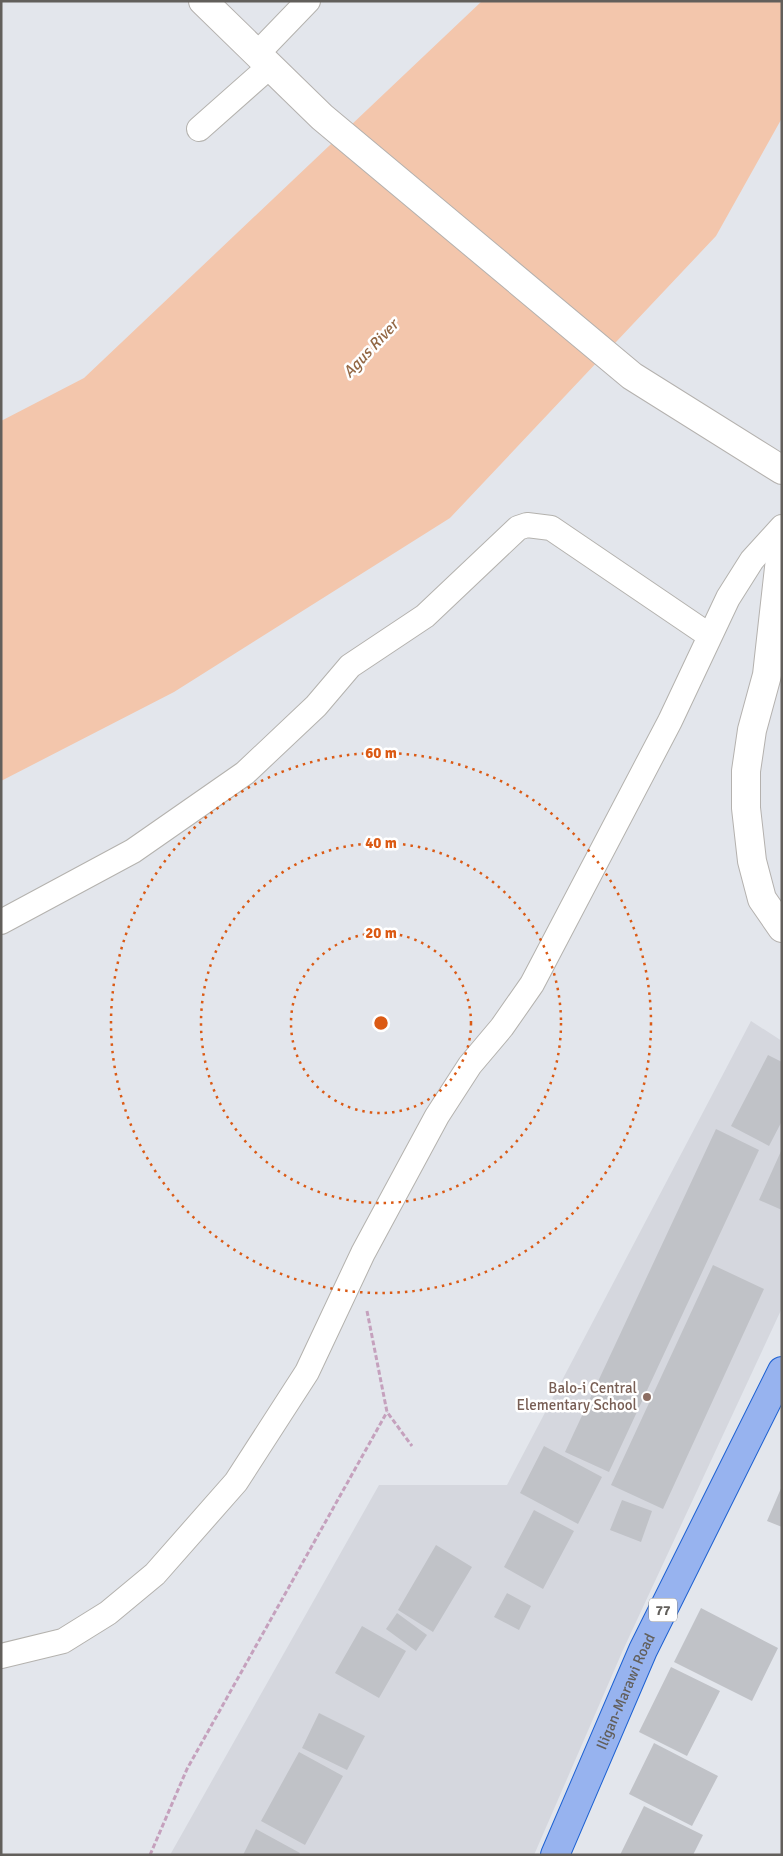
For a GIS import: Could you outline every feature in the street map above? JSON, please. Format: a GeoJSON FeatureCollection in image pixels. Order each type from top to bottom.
{"type":"FeatureCollection","features":[{"type":"Feature","properties":{"kind":"highway","name":"Iligan-Marawi Road"},"geometry":{"type":"LineString","coordinates":[[555,1855],[643,1650],[782,1371]]}},
{"type":"Feature","properties":{"kind":"street"},"geometry":{"type":"LineString","coordinates":[[202,1],[322,117],[632,376],[782,470]]}},
{"type":"Feature","properties":{"kind":"street"},"geometry":{"type":"LineString","coordinates":[[199,129],[263,61],[308,1]]}},
{"type":"Feature","properties":{"kind":"street"},"geometry":{"type":"LineString","coordinates":[[1,922],[133,851],[245,773],[316,706],[350,666],[425,616],[518,528],[527,525],[551,528],[710,636]]}},
{"type":"Feature","properties":{"kind":"street"},"geometry":{"type":"LineString","coordinates":[[1,1656],[63,1641],[108,1613],[155,1574],[236,1482],[307,1372],[363,1253],[437,1116],[470,1065],[502,1027],[532,984],[670,721],[728,598],[752,560],[782,527]]}},
{"type":"Feature","properties":{"kind":"street"},"geometry":{"type":"LineString","coordinates":[[782,541],[767,675],[752,730],[746,770],[746,808],[752,861],[762,899],[782,928]]}},
{"type":"Feature","properties":{"kind":"path"},"geometry":{"type":"LineString","coordinates":[[365,1304],[387,1412],[412,1446]]}},
{"type":"Feature","properties":{"kind":"path"},"geometry":{"type":"LineString","coordinates":[[150,1855],[187,1769],[387,1412]]}},
{"type":"Feature","properties":{"kind":"shaded area","name":"Balo-i Central Elementary School"},"geometry":{"type":"Polygon","coordinates":[[[751,1021],[782,1041],[782,1308],[623,1650],[534,1855],[170,1855],[379,1485],[507,1485],[751,1021]]]}},
{"type":"Feature","properties":{"kind":"water","name":"Agus River"},"geometry":{"type":"Polygon","coordinates":[[[482,1],[782,1],[782,118],[716,236],[450,518],[174,692],[1,781],[1,421],[84,378],[482,1]]]}},
{"type":"Feature","properties":{"kind":"building"},"geometry":{"type":"Polygon","coordinates":[[[768,1055],[782,1062],[782,1121],[769,1146],[731,1126],[768,1055]]]}},
{"type":"Feature","properties":{"kind":"building"},"geometry":{"type":"Polygon","coordinates":[[[716,1129],[759,1150],[609,1472],[565,1452],[716,1129]]]}},
{"type":"Feature","properties":{"kind":"building"},"geometry":{"type":"Polygon","coordinates":[[[782,1149],[782,1210],[759,1200],[782,1149]]]}},
{"type":"Feature","properties":{"kind":"building"},"geometry":{"type":"Polygon","coordinates":[[[713,1265],[764,1289],[663,1509],[611,1485],[713,1265]]]}},
{"type":"Feature","properties":{"kind":"building"},"geometry":{"type":"Polygon","coordinates":[[[544,1446],[602,1477],[578,1524],[520,1493],[544,1446]]]}},
{"type":"Feature","properties":{"kind":"building"},"geometry":{"type":"Polygon","coordinates":[[[782,1486],[782,1527],[767,1521],[782,1486]]]}},
{"type":"Feature","properties":{"kind":"building"},"geometry":{"type":"Polygon","coordinates":[[[622,1500],[652,1511],[641,1542],[610,1530],[622,1500]]]}},
{"type":"Feature","properties":{"kind":"building"},"geometry":{"type":"Polygon","coordinates":[[[534,1510],[574,1531],[543,1589],[504,1567],[534,1510]]]}},
{"type":"Feature","properties":{"kind":"building"},"geometry":{"type":"Polygon","coordinates":[[[436,1545],[472,1567],[433,1632],[398,1610],[436,1545]]]}},
{"type":"Feature","properties":{"kind":"building"},"geometry":{"type":"Polygon","coordinates":[[[507,1593],[531,1606],[519,1630],[494,1617],[507,1593]]]}},
{"type":"Feature","properties":{"kind":"building"},"geometry":{"type":"Polygon","coordinates":[[[701,1608],[778,1648],[752,1701],[674,1662],[701,1608]]]}},
{"type":"Feature","properties":{"kind":"building"},"geometry":{"type":"Polygon","coordinates":[[[397,1613],[427,1635],[416,1651],[386,1629],[397,1613]]]}},
{"type":"Feature","properties":{"kind":"building"},"geometry":{"type":"Polygon","coordinates":[[[362,1626],[406,1651],[379,1698],[335,1673],[362,1626]]]}},
{"type":"Feature","properties":{"kind":"building"},"geometry":{"type":"Polygon","coordinates":[[[671,1667],[720,1691],[687,1756],[639,1732],[671,1667]]]}},
{"type":"Feature","properties":{"kind":"building"},"geometry":{"type":"Polygon","coordinates":[[[319,1713],[365,1736],[347,1770],[302,1748],[319,1713]]]}},
{"type":"Feature","properties":{"kind":"building"},"geometry":{"type":"Polygon","coordinates":[[[654,1743],[718,1776],[692,1826],[629,1794],[654,1743]]]}},
{"type":"Feature","properties":{"kind":"building"},"geometry":{"type":"Polygon","coordinates":[[[299,1752],[343,1776],[305,1845],[261,1821],[299,1752]]]}},
{"type":"Feature","properties":{"kind":"building"},"geometry":{"type":"Polygon","coordinates":[[[644,1806],[703,1835],[693,1855],[620,1855],[644,1806]]]}},
{"type":"Feature","properties":{"kind":"building"},"geometry":{"type":"Polygon","coordinates":[[[256,1829],[300,1853],[299,1855],[243,1855],[256,1829]]]}},
{"type":"Feature","properties":{"kind":"place","name":"Balo-i Central Elementary School"},"geometry":{"type":"Point","coordinates":[647,1397]}}]}
